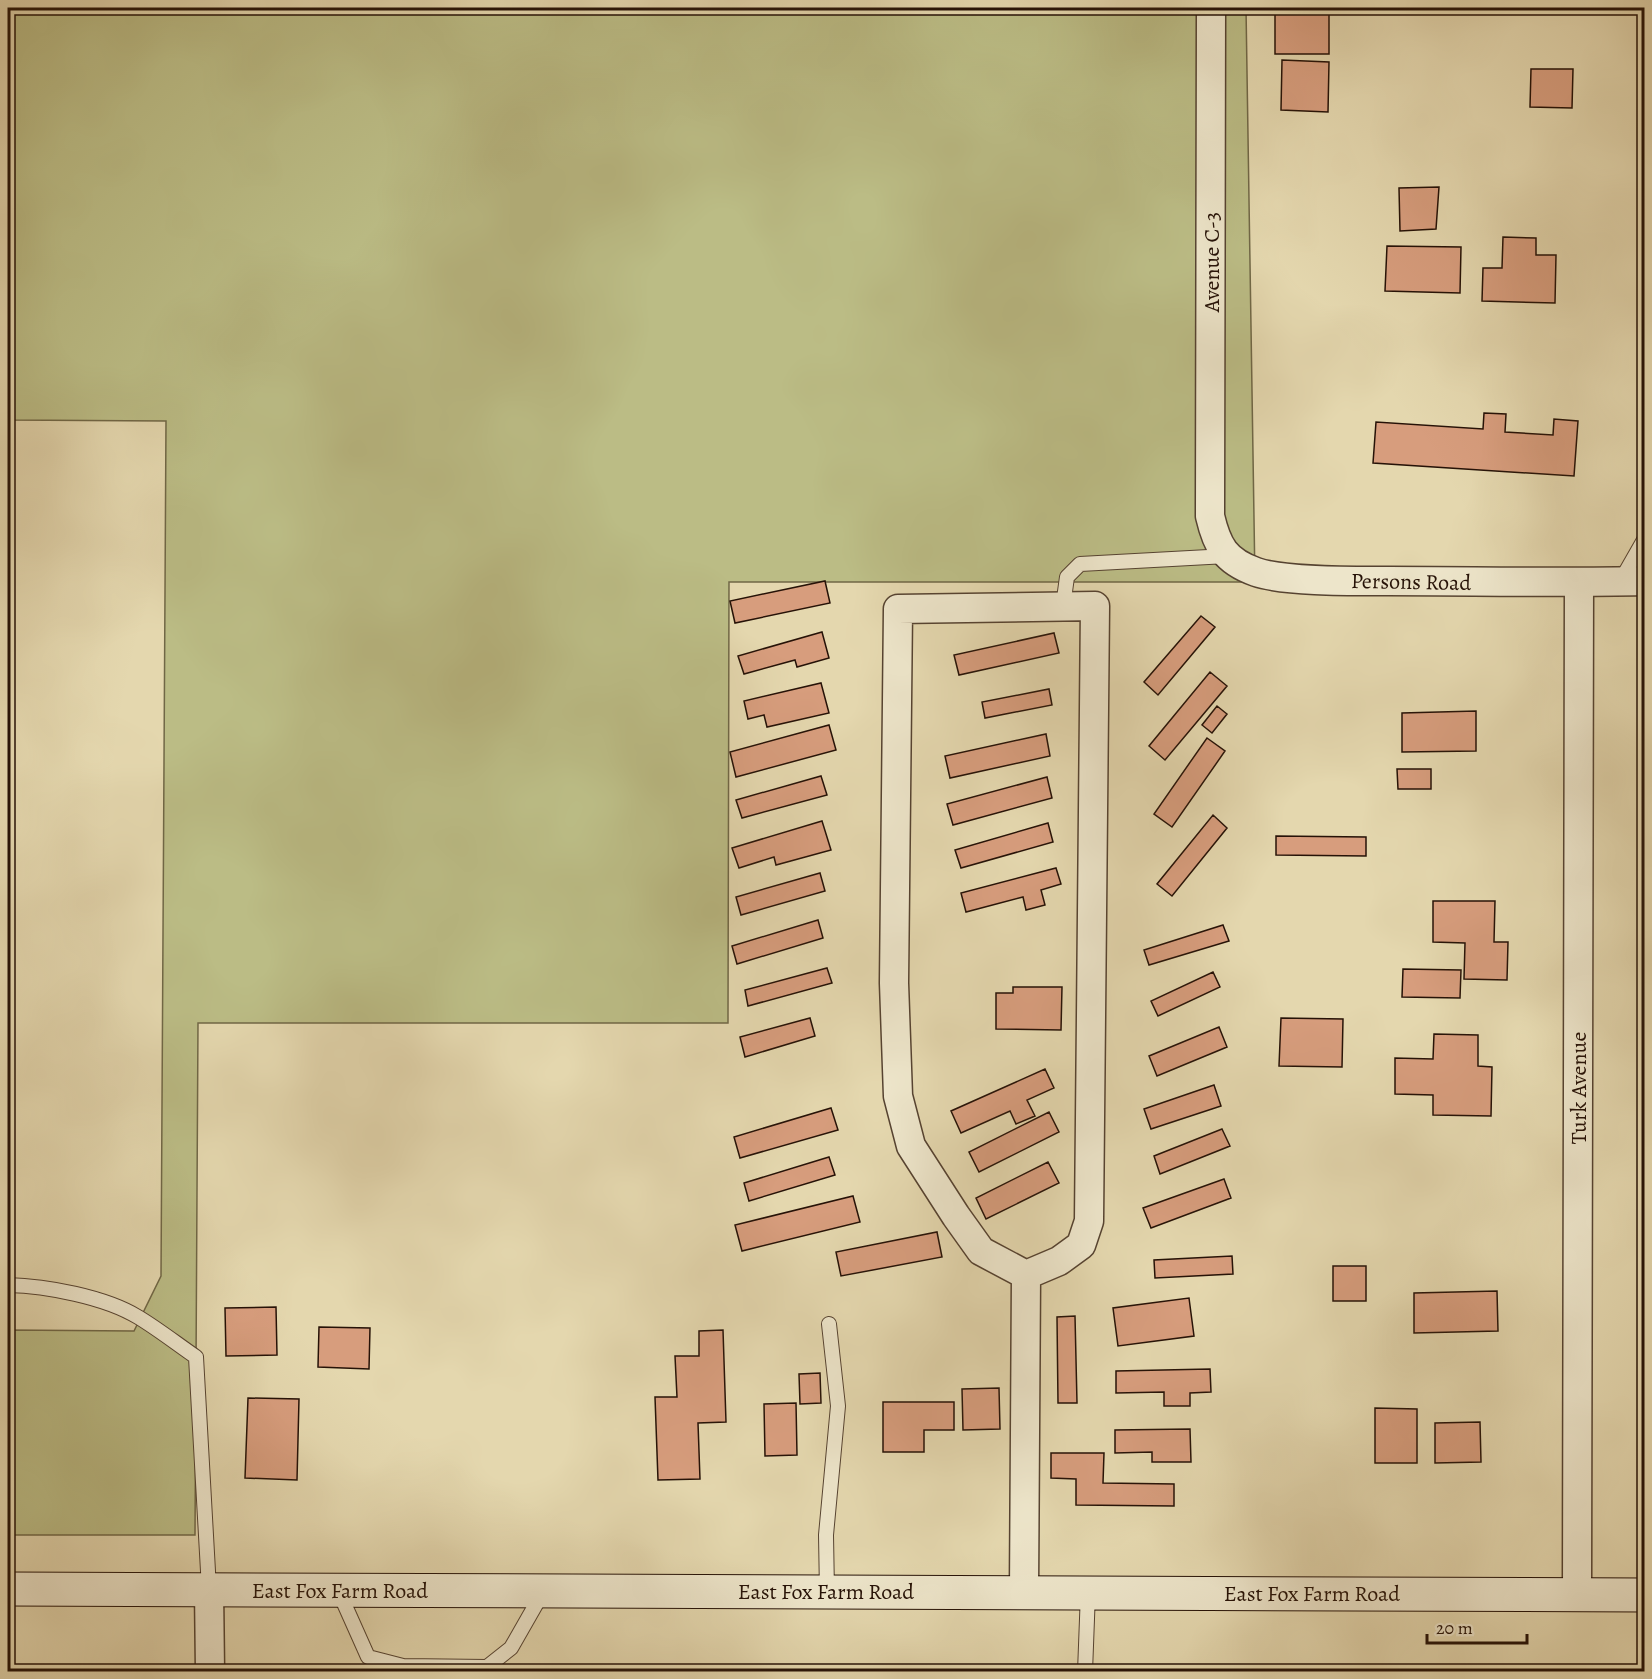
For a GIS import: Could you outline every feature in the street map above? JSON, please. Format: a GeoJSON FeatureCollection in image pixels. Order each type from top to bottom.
{"type":"FeatureCollection","features":[{"type":"Feature","properties":{"kind":"main road","name":"East Fox Farm Road"},"geometry":{"type":"LineString","coordinates":[[8,1589],[1644,1595]]}},
{"type":"Feature","properties":{"kind":"street","name":"Avenue C-3"},"geometry":{"type":"LineString","coordinates":[[1212,8],[1210,516],[1216,541],[1227,556]]}},
{"type":"Feature","properties":{"kind":"street","name":"Persons Road"},"geometry":{"type":"LineString","coordinates":[[1227,556],[1256,572],[1270,576],[1353,580],[1632,581]]}},
{"type":"Feature","properties":{"kind":"street","name":"Turk Avenue"},"geometry":{"type":"LineString","coordinates":[[1577,1594],[1579,582]]}},
{"type":"Feature","properties":{"kind":"street"},"geometry":{"type":"LineString","coordinates":[[1095,606],[1089,1221],[1081,1245],[1059,1261],[1026,1275],[981,1251],[911,1146],[898,1096],[894,983],[898,609],[1095,606]]}},
{"type":"Feature","properties":{"kind":"street"},"geometry":{"type":"LineString","coordinates":[[1024,1592],[1026,1275]]}},
{"type":"Feature","properties":{"kind":"street"},"geometry":{"type":"LineString","coordinates":[[209,1589],[210,1671]]}},
{"type":"Feature","properties":{"kind":"lane"},"geometry":{"type":"LineString","coordinates":[[1632,581],[1644,540]]}},
{"type":"Feature","properties":{"kind":"lane"},"geometry":{"type":"LineString","coordinates":[[1063,606],[1066,577],[1080,564],[1227,556]]}},
{"type":"Feature","properties":{"kind":"lane"},"geometry":{"type":"LineString","coordinates":[[8,1285],[76,1293],[136,1316],[196,1357],[209,1589]]}},
{"type":"Feature","properties":{"kind":"lane"},"geometry":{"type":"LineString","coordinates":[[826,1592],[826,1535],[838,1406],[830,1324]]}},
{"type":"Feature","properties":{"kind":"lane"},"geometry":{"type":"LineString","coordinates":[[338,1590],[368,1657],[404,1666],[487,1667],[511,1648],[544,1590]]}},
{"type":"Feature","properties":{"kind":"lane"},"geometry":{"type":"LineString","coordinates":[[1085,1671],[1088,1592]]}},
{"type":"Feature","properties":{"kind":"green space"},"geometry":{"type":"Polygon","coordinates":[[[8,8],[1246,8],[1255,582],[729,582],[728,1023],[198,1023],[195,1535],[8,1535],[8,1330],[134,1331],[161,1276],[166,421],[8,420],[8,8]]]}},
{"type":"Feature","properties":{"kind":"building"},"geometry":{"type":"Polygon","coordinates":[[[1275,14],[1329,14],[1329,54],[1275,54],[1275,14]]]}},
{"type":"Feature","properties":{"kind":"building"},"geometry":{"type":"Polygon","coordinates":[[[1282,60],[1329,62],[1328,112],[1281,110],[1282,60]]]}},
{"type":"Feature","properties":{"kind":"building"},"geometry":{"type":"Polygon","coordinates":[[[1531,69],[1573,69],[1572,108],[1530,107],[1531,69]]]}},
{"type":"Feature","properties":{"kind":"building"},"geometry":{"type":"Polygon","coordinates":[[[1439,187],[1436,229],[1400,231],[1399,188],[1439,187]]]}},
{"type":"Feature","properties":{"kind":"building"},"geometry":{"type":"Polygon","coordinates":[[[1503,237],[1536,238],[1536,255],[1556,255],[1555,303],[1482,301],[1483,268],[1502,268],[1503,237]]]}},
{"type":"Feature","properties":{"kind":"building"},"geometry":{"type":"Polygon","coordinates":[[[1387,246],[1461,247],[1460,293],[1385,291],[1387,246]]]}},
{"type":"Feature","properties":{"kind":"building"},"geometry":{"type":"Polygon","coordinates":[[[1484,413],[1506,414],[1505,432],[1553,435],[1554,419],[1578,421],[1574,476],[1373,463],[1376,422],[1483,429],[1484,413]]]}},
{"type":"Feature","properties":{"kind":"building"},"geometry":{"type":"Polygon","coordinates":[[[825,581],[830,603],[735,623],[730,601],[825,581]]]}},
{"type":"Feature","properties":{"kind":"building"},"geometry":{"type":"Polygon","coordinates":[[[1201,616],[1215,627],[1158,695],[1144,682],[1201,616]]]}},
{"type":"Feature","properties":{"kind":"building"},"geometry":{"type":"Polygon","coordinates":[[[822,632],[829,658],[797,667],[795,660],[744,674],[738,656],[822,632]]]}},
{"type":"Feature","properties":{"kind":"building"},"geometry":{"type":"Polygon","coordinates":[[[1054,633],[1059,653],[959,675],[954,655],[1054,633]]]}},
{"type":"Feature","properties":{"kind":"building"},"geometry":{"type":"Polygon","coordinates":[[[1210,672],[1227,686],[1165,760],[1149,746],[1210,672]]]}},
{"type":"Feature","properties":{"kind":"building"},"geometry":{"type":"Polygon","coordinates":[[[821,683],[829,713],[767,727],[764,715],[748,719],[744,701],[821,683]]]}},
{"type":"Feature","properties":{"kind":"building"},"geometry":{"type":"Polygon","coordinates":[[[1049,689],[1052,705],[985,718],[982,702],[1049,689]]]}},
{"type":"Feature","properties":{"kind":"building"},"geometry":{"type":"Polygon","coordinates":[[[1217,706],[1227,714],[1212,733],[1202,725],[1217,706]]]}},
{"type":"Feature","properties":{"kind":"building"},"geometry":{"type":"Polygon","coordinates":[[[1476,711],[1476,751],[1402,752],[1402,713],[1476,711]]]}},
{"type":"Feature","properties":{"kind":"building"},"geometry":{"type":"Polygon","coordinates":[[[829,725],[836,750],[736,777],[730,752],[829,725]]]}},
{"type":"Feature","properties":{"kind":"building"},"geometry":{"type":"Polygon","coordinates":[[[1046,734],[1050,756],[950,778],[945,756],[1046,734]]]}},
{"type":"Feature","properties":{"kind":"building"},"geometry":{"type":"Polygon","coordinates":[[[1207,738],[1225,751],[1172,827],[1154,814],[1207,738]]]}},
{"type":"Feature","properties":{"kind":"building"},"geometry":{"type":"Polygon","coordinates":[[[1397,769],[1431,769],[1431,789],[1398,789],[1397,769]]]}},
{"type":"Feature","properties":{"kind":"building"},"geometry":{"type":"Polygon","coordinates":[[[821,776],[827,795],[742,818],[736,800],[821,776]]]}},
{"type":"Feature","properties":{"kind":"building"},"geometry":{"type":"Polygon","coordinates":[[[1047,777],[1052,798],[953,825],[947,804],[1047,777]]]}},
{"type":"Feature","properties":{"kind":"building"},"geometry":{"type":"Polygon","coordinates":[[[1213,815],[1227,828],[1172,896],[1157,884],[1213,815]]]}},
{"type":"Feature","properties":{"kind":"building"},"geometry":{"type":"Polygon","coordinates":[[[822,821],[831,850],[776,865],[774,857],[739,868],[732,848],[822,821]]]}},
{"type":"Feature","properties":{"kind":"building"},"geometry":{"type":"Polygon","coordinates":[[[1048,823],[1053,842],[961,868],[955,850],[1048,823]]]}},
{"type":"Feature","properties":{"kind":"building"},"geometry":{"type":"Polygon","coordinates":[[[1276,836],[1366,837],[1366,856],[1276,855],[1276,836]]]}},
{"type":"Feature","properties":{"kind":"building"},"geometry":{"type":"Polygon","coordinates":[[[1056,868],[1061,884],[1041,890],[1045,905],[1026,910],[1023,897],[966,912],[961,893],[1056,868]]]}},
{"type":"Feature","properties":{"kind":"building"},"geometry":{"type":"Polygon","coordinates":[[[820,873],[825,891],[741,915],[736,897],[820,873]]]}},
{"type":"Feature","properties":{"kind":"building"},"geometry":{"type":"Polygon","coordinates":[[[1433,901],[1495,901],[1494,942],[1508,942],[1507,980],[1464,979],[1465,943],[1433,942],[1433,901]]]}},
{"type":"Feature","properties":{"kind":"building"},"geometry":{"type":"Polygon","coordinates":[[[818,920],[823,938],[737,964],[732,946],[818,920]]]}},
{"type":"Feature","properties":{"kind":"building"},"geometry":{"type":"Polygon","coordinates":[[[1223,925],[1229,941],[1149,965],[1144,950],[1223,925]]]}},
{"type":"Feature","properties":{"kind":"building"},"geometry":{"type":"Polygon","coordinates":[[[827,968],[832,983],[748,1006],[745,990],[827,968]]]}},
{"type":"Feature","properties":{"kind":"building"},"geometry":{"type":"Polygon","coordinates":[[[1403,969],[1461,970],[1460,998],[1402,997],[1403,969]]]}},
{"type":"Feature","properties":{"kind":"building"},"geometry":{"type":"Polygon","coordinates":[[[1213,972],[1220,987],[1158,1016],[1151,1001],[1213,972]]]}},
{"type":"Feature","properties":{"kind":"building"},"geometry":{"type":"Polygon","coordinates":[[[1013,987],[1062,987],[1061,1030],[996,1029],[996,993],[1013,993],[1013,987]]]}},
{"type":"Feature","properties":{"kind":"building"},"geometry":{"type":"Polygon","coordinates":[[[810,1018],[815,1036],[745,1057],[740,1037],[810,1018]]]}},
{"type":"Feature","properties":{"kind":"building"},"geometry":{"type":"Polygon","coordinates":[[[1281,1018],[1343,1019],[1342,1067],[1279,1066],[1281,1018]]]}},
{"type":"Feature","properties":{"kind":"building"},"geometry":{"type":"Polygon","coordinates":[[[1219,1027],[1227,1047],[1157,1076],[1149,1056],[1219,1027]]]}},
{"type":"Feature","properties":{"kind":"building"},"geometry":{"type":"Polygon","coordinates":[[[1434,1034],[1478,1035],[1478,1066],[1492,1067],[1491,1116],[1433,1115],[1433,1095],[1395,1094],[1395,1058],[1433,1059],[1434,1034]]]}},
{"type":"Feature","properties":{"kind":"building"},"geometry":{"type":"Polygon","coordinates":[[[1045,1069],[1054,1088],[1027,1100],[1035,1116],[1016,1124],[1010,1111],[961,1133],[951,1111],[1045,1069]]]}},
{"type":"Feature","properties":{"kind":"building"},"geometry":{"type":"Polygon","coordinates":[[[1214,1085],[1221,1106],[1151,1129],[1144,1109],[1214,1085]]]}},
{"type":"Feature","properties":{"kind":"building"},"geometry":{"type":"Polygon","coordinates":[[[831,1108],[838,1130],[740,1158],[734,1137],[831,1108]]]}},
{"type":"Feature","properties":{"kind":"building"},"geometry":{"type":"Polygon","coordinates":[[[1049,1112],[1059,1132],[979,1172],[969,1152],[1049,1112]]]}},
{"type":"Feature","properties":{"kind":"building"},"geometry":{"type":"Polygon","coordinates":[[[1222,1129],[1230,1146],[1160,1174],[1154,1156],[1222,1129]]]}},
{"type":"Feature","properties":{"kind":"building"},"geometry":{"type":"Polygon","coordinates":[[[829,1157],[835,1175],[749,1201],[744,1183],[829,1157]]]}},
{"type":"Feature","properties":{"kind":"building"},"geometry":{"type":"Polygon","coordinates":[[[1048,1162],[1059,1183],[986,1219],[976,1198],[1048,1162]]]}},
{"type":"Feature","properties":{"kind":"building"},"geometry":{"type":"Polygon","coordinates":[[[1224,1179],[1231,1198],[1151,1228],[1143,1208],[1224,1179]]]}},
{"type":"Feature","properties":{"kind":"building"},"geometry":{"type":"Polygon","coordinates":[[[853,1196],[860,1222],[742,1251],[735,1225],[853,1196]]]}},
{"type":"Feature","properties":{"kind":"building"},"geometry":{"type":"Polygon","coordinates":[[[937,1232],[942,1257],[841,1276],[836,1252],[937,1232]]]}},
{"type":"Feature","properties":{"kind":"building"},"geometry":{"type":"Polygon","coordinates":[[[1232,1256],[1233,1274],[1155,1278],[1154,1260],[1232,1256]]]}},
{"type":"Feature","properties":{"kind":"building"},"geometry":{"type":"Polygon","coordinates":[[[1333,1266],[1366,1266],[1366,1301],[1333,1301],[1333,1266]]]}},
{"type":"Feature","properties":{"kind":"building"},"geometry":{"type":"Polygon","coordinates":[[[1497,1291],[1498,1331],[1414,1333],[1414,1293],[1497,1291]]]}},
{"type":"Feature","properties":{"kind":"building"},"geometry":{"type":"Polygon","coordinates":[[[1189,1298],[1194,1336],[1118,1346],[1113,1308],[1189,1298]]]}},
{"type":"Feature","properties":{"kind":"building"},"geometry":{"type":"Polygon","coordinates":[[[276,1307],[277,1355],[226,1356],[225,1308],[276,1307]]]}},
{"type":"Feature","properties":{"kind":"building"},"geometry":{"type":"Polygon","coordinates":[[[1075,1316],[1077,1403],[1058,1403],[1057,1317],[1075,1316]]]}},
{"type":"Feature","properties":{"kind":"building"},"geometry":{"type":"Polygon","coordinates":[[[319,1327],[370,1328],[369,1369],[318,1367],[319,1327]]]}},
{"type":"Feature","properties":{"kind":"building"},"geometry":{"type":"Polygon","coordinates":[[[723,1330],[726,1422],[698,1423],[700,1479],[658,1480],[655,1397],[677,1397],[675,1356],[699,1356],[699,1331],[723,1330]]]}},
{"type":"Feature","properties":{"kind":"building"},"geometry":{"type":"Polygon","coordinates":[[[1210,1369],[1211,1392],[1190,1393],[1190,1406],[1164,1406],[1164,1392],[1116,1393],[1116,1371],[1210,1369]]]}},
{"type":"Feature","properties":{"kind":"building"},"geometry":{"type":"Polygon","coordinates":[[[820,1373],[821,1403],[800,1404],[799,1374],[820,1373]]]}},
{"type":"Feature","properties":{"kind":"building"},"geometry":{"type":"Polygon","coordinates":[[[999,1388],[1000,1429],[963,1430],[962,1389],[999,1388]]]}},
{"type":"Feature","properties":{"kind":"building"},"geometry":{"type":"Polygon","coordinates":[[[248,1398],[299,1399],[297,1480],[245,1478],[248,1398]]]}},
{"type":"Feature","properties":{"kind":"building"},"geometry":{"type":"Polygon","coordinates":[[[883,1402],[954,1402],[954,1430],[924,1430],[924,1452],[883,1452],[883,1402]]]}},
{"type":"Feature","properties":{"kind":"building"},"geometry":{"type":"Polygon","coordinates":[[[796,1403],[797,1455],[765,1456],[764,1404],[796,1403]]]}},
{"type":"Feature","properties":{"kind":"building"},"geometry":{"type":"Polygon","coordinates":[[[1375,1408],[1417,1409],[1417,1463],[1375,1463],[1375,1408]]]}},
{"type":"Feature","properties":{"kind":"building"},"geometry":{"type":"Polygon","coordinates":[[[1480,1422],[1481,1462],[1435,1463],[1435,1423],[1480,1422]]]}},
{"type":"Feature","properties":{"kind":"building"},"geometry":{"type":"Polygon","coordinates":[[[1190,1429],[1191,1462],[1152,1462],[1152,1452],[1115,1453],[1115,1430],[1190,1429]]]}},
{"type":"Feature","properties":{"kind":"building"},"geometry":{"type":"Polygon","coordinates":[[[1051,1453],[1104,1453],[1103,1483],[1174,1484],[1174,1506],[1076,1505],[1076,1479],[1051,1478],[1051,1453]]]}}]}
